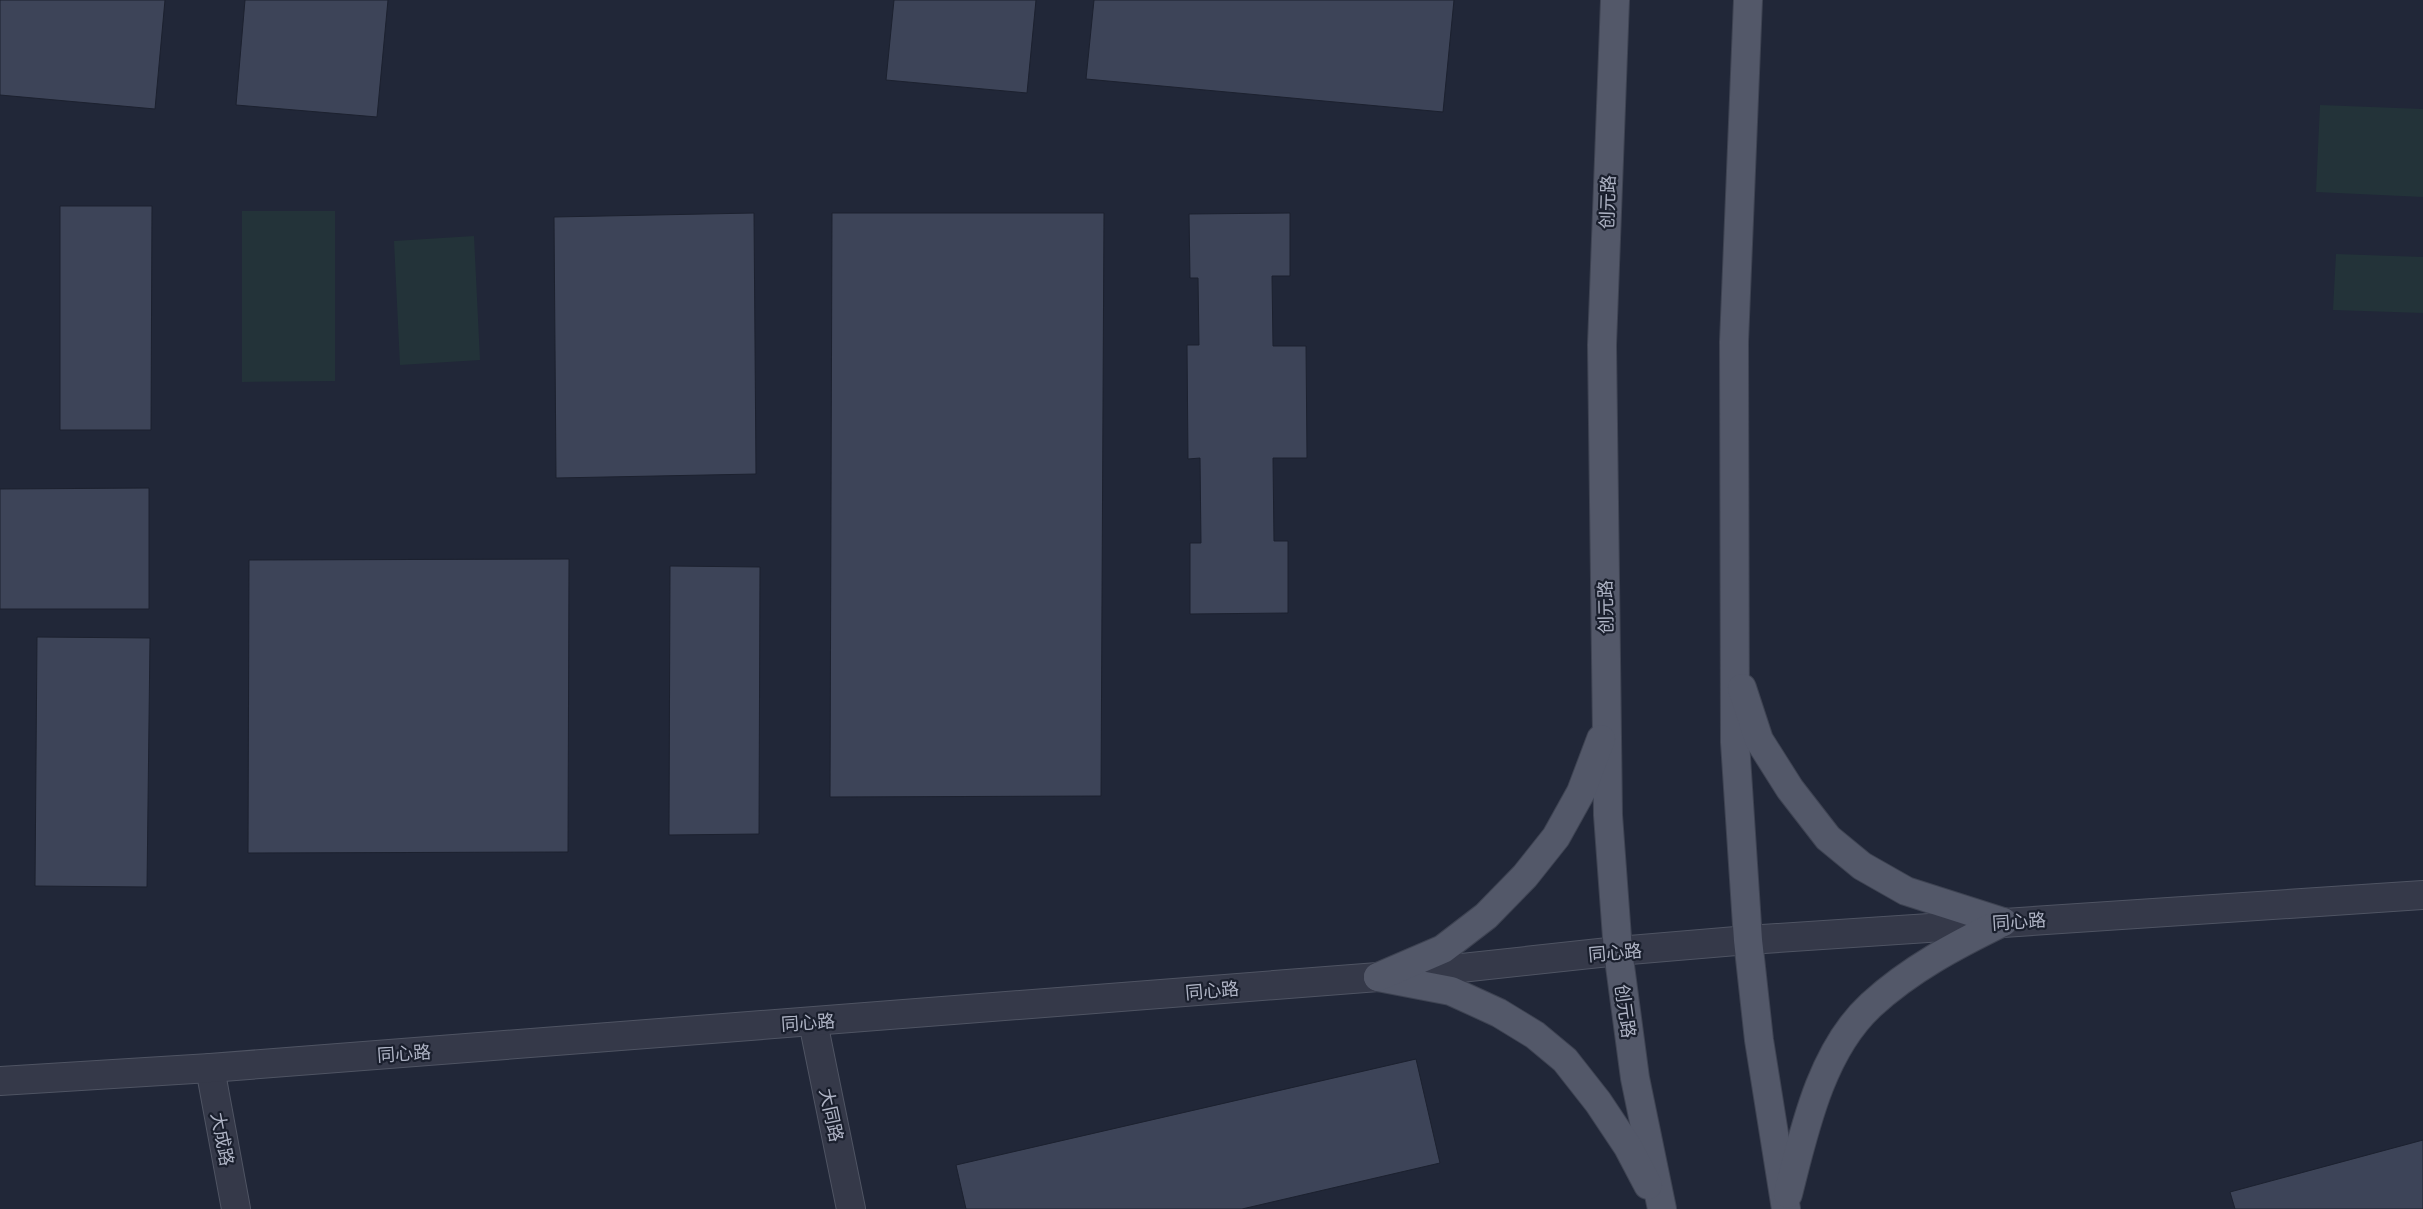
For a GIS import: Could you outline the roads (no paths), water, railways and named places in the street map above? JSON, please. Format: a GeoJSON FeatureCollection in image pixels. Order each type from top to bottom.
{"type":"FeatureCollection","features":[{"type":"Feature","properties":{"kind":"main road","name":"创元路"},"geometry":{"type":"LineString","coordinates":[[1615,0],[1602,345],[1608,815],[1618,951],[1635,1078],[1661,1209]]}},
{"type":"Feature","properties":{"kind":"main road"},"geometry":{"type":"LineString","coordinates":[[1748,0],[1734,342],[1735,742],[1748,940],[1759,1040],[1786,1207]]}},
{"type":"Feature","properties":{"kind":"main road"},"geometry":{"type":"LineString","coordinates":[[1734,666],[1760,740],[1790,789],[1828,838],[1862,866],[1906,891],[2003,922]]}},
{"type":"Feature","properties":{"kind":"main road"},"geometry":{"type":"LineString","coordinates":[[1378,977],[1443,950],[1486,916],[1525,876],[1556,837],[1581,792],[1607,724]]}},
{"type":"Feature","properties":{"kind":"main road"},"geometry":{"type":"LineString","coordinates":[[1786,1207],[1804,1128],[1822,1080],[1843,1040],[1870,1006],[1906,976],[1948,950],[2003,922]]}},
{"type":"Feature","properties":{"kind":"main road"},"geometry":{"type":"LineString","coordinates":[[1378,977],[1451,991],[1499,1013],[1535,1034],[1564,1060],[1598,1102],[1628,1148],[1661,1209]]}},
{"type":"Feature","properties":{"kind":"street","name":"同心路"},"geometry":{"type":"LineString","coordinates":[[0,1082],[210,1068],[1378,977],[1618,951],[1748,940],[2423,895]]}},
{"type":"Feature","properties":{"kind":"street","name":"大同路"},"geometry":{"type":"LineString","coordinates":[[813,1022],[851,1209]]}},
{"type":"Feature","properties":{"kind":"street","name":"大成路"},"geometry":{"type":"LineString","coordinates":[[210,1068],[236,1209]]}}]}
